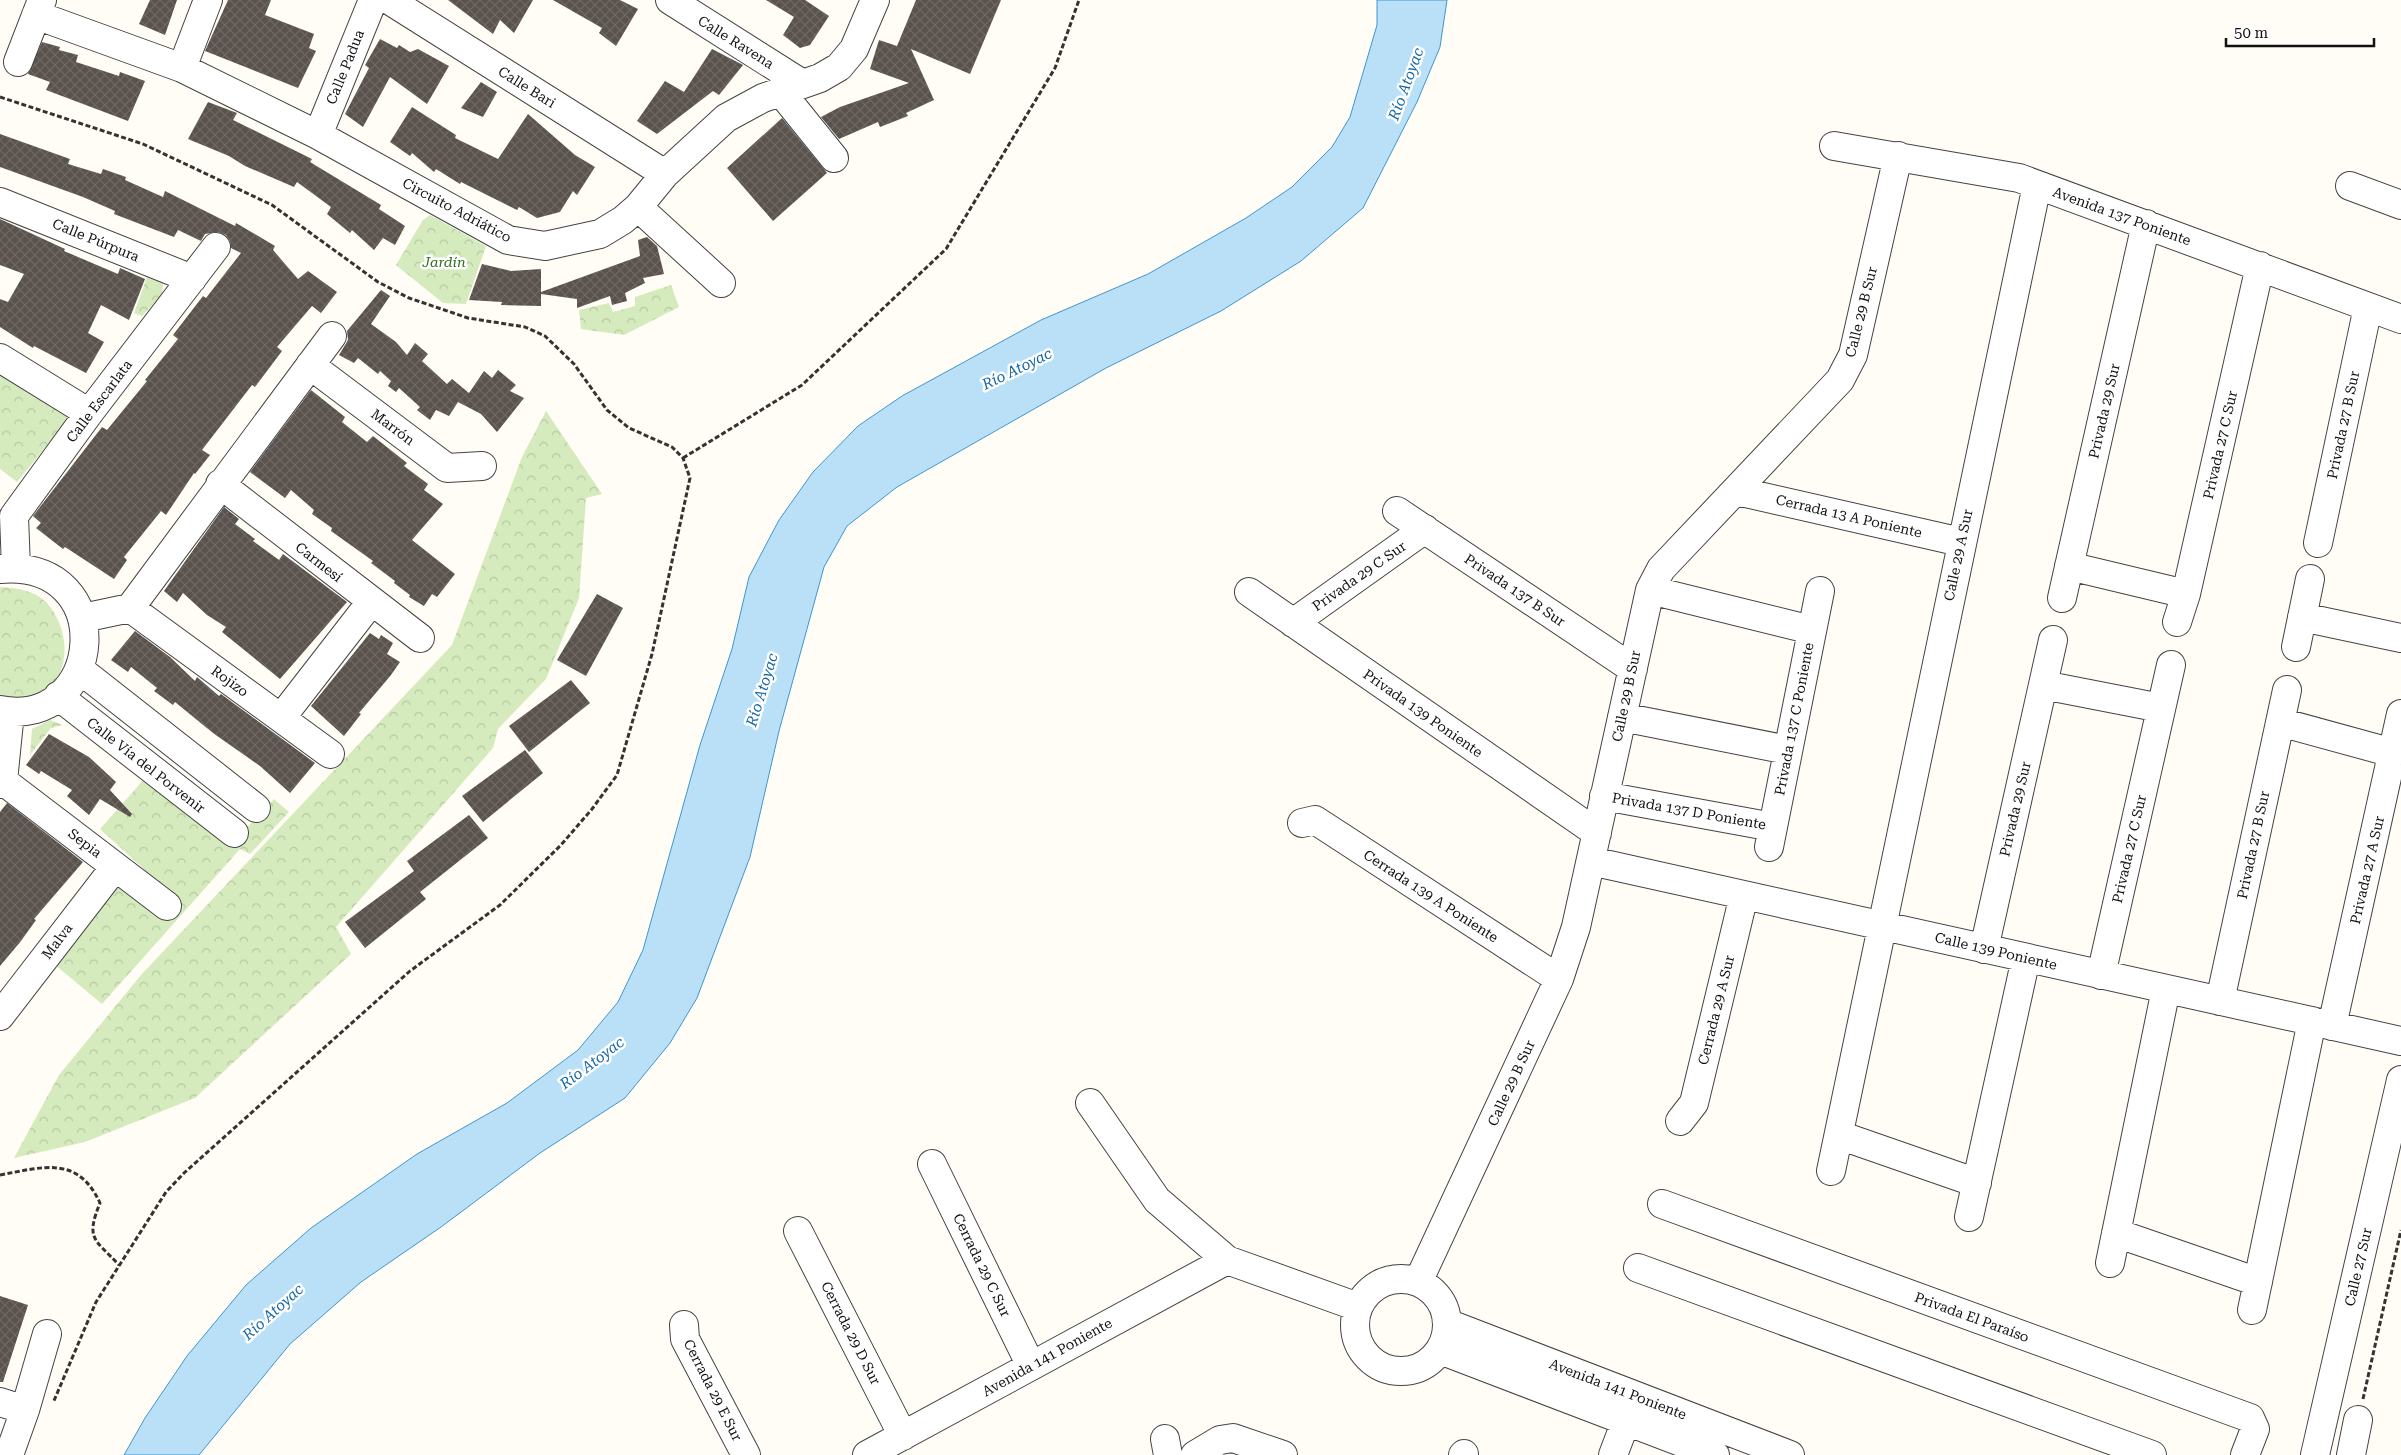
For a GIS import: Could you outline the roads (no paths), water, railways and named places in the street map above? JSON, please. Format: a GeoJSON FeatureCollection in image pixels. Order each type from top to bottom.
{"type":"FeatureCollection","features":[{"type":"Feature","properties":{"kind":"street"},"geometry":{"type":"LineString","coordinates":[[182,68],[208,0]]}},
{"type":"Feature","properties":{"kind":"street","name":"Calle Padua"},"geometry":{"type":"LineString","coordinates":[[318,135],[372,0]]}},
{"type":"Feature","properties":{"kind":"street","name":"Calle Bari"},"geometry":{"type":"LineString","coordinates":[[390,0],[665,174]]}},
{"type":"Feature","properties":{"kind":"street","name":"Calle Ravena"},"geometry":{"type":"LineString","coordinates":[[670,0],[791,87],[834,158]]}},
{"type":"Feature","properties":{"kind":"street","name":"Circuito Adriático"},"geometry":{"type":"LineString","coordinates":[[18,62],[39,8],[182,68],[318,135],[508,240],[545,246],[571,242],[600,234],[623,220],[638,207],[665,174],[726,118],[763,98],[820,78],[839,67],[854,49],[876,0]]}},
{"type":"Feature","properties":{"kind":"street","name":"Avenida 137 Poniente"},"geometry":{"type":"LineString","coordinates":[[1834,146],[2019,178],[2401,319]]}},
{"type":"Feature","properties":{"kind":"street","name":"Calle 29 B Sur"},"geometry":{"type":"LineString","coordinates":[[1418,1282],[1559,979],[1576,927],[1650,590],[1661,569],[1840,380],[1853,355],[1898,156]]}},
{"type":"Feature","properties":{"kind":"street","name":"Calle 29 A Sur"},"geometry":{"type":"LineString","coordinates":[[1882,926],[2037,185]]}},
{"type":"Feature","properties":{"kind":"street"},"geometry":{"type":"LineString","coordinates":[[2350,186],[2401,205]]}},
{"type":"Feature","properties":{"kind":"street","name":"Calle Púrpura"},"geometry":{"type":"LineString","coordinates":[[0,202],[192,279]]}},
{"type":"Feature","properties":{"kind":"street"},"geometry":{"type":"LineString","coordinates":[[638,207],[721,283]]}},
{"type":"Feature","properties":{"kind":"street","name":"Privada 29 Sur"},"geometry":{"type":"LineString","coordinates":[[2062,598],[2146,224]]}},
{"type":"Feature","properties":{"kind":"street","name":"Calle Escarlata"},"geometry":{"type":"LineString","coordinates":[[8,568],[7,511],[89,413],[216,247]]}},
{"type":"Feature","properties":{"kind":"street","name":"Privada 27 C Sur"},"geometry":{"type":"LineString","coordinates":[[2177,622],[2186,594],[2260,266]]}},
{"type":"Feature","properties":{"kind":"street","name":"Privada 27 B Sur"},"geometry":{"type":"LineString","coordinates":[[2318,543],[2368,307]]}},
{"type":"Feature","properties":{"kind":"street"},"geometry":{"type":"LineString","coordinates":[[82,618],[130,608],[220,484],[332,336]]}},
{"type":"Feature","properties":{"kind":"street"},"geometry":{"type":"LineString","coordinates":[[0,358],[89,413]]}},
{"type":"Feature","properties":{"kind":"street","name":"Marrón"},"geometry":{"type":"LineString","coordinates":[[310,365],[446,468],[482,466]]}},
{"type":"Feature","properties":{"kind":"street","name":"Carmesí"},"geometry":{"type":"LineString","coordinates":[[220,484],[420,638]]}},
{"type":"Feature","properties":{"kind":"street","name":"Cerrada 13 A Poniente"},"geometry":{"type":"LineString","coordinates":[[1736,491],[1961,542]]}},
{"type":"Feature","properties":{"kind":"street","name":"Privada 137 B Sur"},"geometry":{"type":"LineString","coordinates":[[1397,510],[1632,669]]}},
{"type":"Feature","properties":{"kind":"street","name":"Privada 29 C Sur"},"geometry":{"type":"LineString","coordinates":[[1293,623],[1424,529]]}},
{"type":"Feature","properties":{"kind":"street"},"geometry":{"type":"LineString","coordinates":[[2069,566],[2186,594]]}},
{"type":"Feature","properties":{"kind":"street"},"geometry":{"type":"LineString","coordinates":[[1,783],[5,711],[27,711],[44,705],[71,684],[80,670],[85,653],[86,635],[82,618],[73,598],[57,582],[38,572],[8,568]]}},
{"type":"Feature","properties":{"kind":"street"},"geometry":{"type":"LineString","coordinates":[[2296,647],[2310,579]]}},
{"type":"Feature","properties":{"kind":"street"},"geometry":{"type":"LineString","coordinates":[[1650,590],[1812,630]]}},
{"type":"Feature","properties":{"kind":"street","name":"Privada 137 C Poniente"},"geometry":{"type":"LineString","coordinates":[[1771,837],[1820,591]]}},
{"type":"Feature","properties":{"kind":"street","name":"Privada 139 Poniente"},"geometry":{"type":"LineString","coordinates":[[1249,592],[1596,833]]}},
{"type":"Feature","properties":{"kind":"street"},"geometry":{"type":"LineString","coordinates":[[281,718],[371,602]]}},
{"type":"Feature","properties":{"kind":"street","name":"Rojizo"},"geometry":{"type":"LineString","coordinates":[[130,608],[330,754]]}},
{"type":"Feature","properties":{"kind":"street"},"geometry":{"type":"LineString","coordinates":[[2302,617],[2401,638]]}},
{"type":"Feature","properties":{"kind":"street","name":"Privada 29 Sur"},"geometry":{"type":"LineString","coordinates":[[1984,948],[2053,640]]}},
{"type":"Feature","properties":{"kind":"street","name":"Privada 27 C Sur"},"geometry":{"type":"LineString","coordinates":[[2101,974],[2171,665]]}},
{"type":"Feature","properties":{"kind":"street"},"geometry":{"type":"LineString","coordinates":[[80,670],[256,808]]}},
{"type":"Feature","properties":{"kind":"street"},"geometry":{"type":"LineString","coordinates":[[2043,685],[2161,708]]}},
{"type":"Feature","properties":{"kind":"street","name":"Privada 27 B Sur"},"geometry":{"type":"LineString","coordinates":[[2220,1001],[2286,690]]}},
{"type":"Feature","properties":{"kind":"street","name":"Calle Vía del Porvenir"},"geometry":{"type":"LineString","coordinates":[[58,696],[234,833]]}},
{"type":"Feature","properties":{"kind":"street","name":"Privada 27 A Sur"},"geometry":{"type":"LineString","coordinates":[[2252,1310],[2322,1024],[2393,753],[2401,714]]}},
{"type":"Feature","properties":{"kind":"street"},"geometry":{"type":"LineString","coordinates":[[1622,717],[1788,750]]}},
{"type":"Feature","properties":{"kind":"street"},"geometry":{"type":"LineString","coordinates":[[2280,722],[2393,753]]}},
{"type":"Feature","properties":{"kind":"street","name":"Sepia"},"geometry":{"type":"LineString","coordinates":[[1,783],[115,866],[166,906]]}},
{"type":"Feature","properties":{"kind":"street","name":"Privada 137 D Poniente"},"geometry":{"type":"LineString","coordinates":[[1604,796],[1771,837]]}},
{"type":"Feature","properties":{"kind":"street","name":"Cerrada 139 A Poniente"},"geometry":{"type":"LineString","coordinates":[[1302,823],[1315,820],[1559,979]]}},
{"type":"Feature","properties":{"kind":"street","name":"Calle 139 Poniente"},"geometry":{"type":"LineString","coordinates":[[1591,861],[2401,1041]]}},
{"type":"Feature","properties":{"kind":"street","name":"Malva"},"geometry":{"type":"LineString","coordinates":[[0,1016],[115,866]]}},
{"type":"Feature","properties":{"kind":"street","name":"Cerrada 29 A Sur"},"geometry":{"type":"LineString","coordinates":[[1680,1121],[1694,1103],[1744,895]]}},
{"type":"Feature","properties":{"kind":"street"},"geometry":{"type":"LineString","coordinates":[[1831,1171],[1882,926]]}},
{"type":"Feature","properties":{"kind":"street"},"geometry":{"type":"LineString","coordinates":[[1969,1217],[2026,958]]}},
{"type":"Feature","properties":{"kind":"street"},"geometry":{"type":"LineString","coordinates":[[2110,1263],[2166,989]]}},
{"type":"Feature","properties":{"kind":"street","name":"Calle 27 Sur"},"geometry":{"type":"LineString","coordinates":[[2315,1455],[2401,1080]]}},
{"type":"Feature","properties":{"kind":"street"},"geometry":{"type":"LineString","coordinates":[[1090,1103],[1157,1200],[1227,1260],[1358,1307]]}},
{"type":"Feature","properties":{"kind":"street"},"geometry":{"type":"LineString","coordinates":[[1839,1135],[1977,1183]]}},
{"type":"Feature","properties":{"kind":"street","name":"Cerrada 29 C Sur"},"geometry":{"type":"LineString","coordinates":[[932,1164],[1031,1366]]}},
{"type":"Feature","properties":{"kind":"street","name":"Privada El Paraíso"},"geometry":{"type":"LineString","coordinates":[[1662,1204],[2250,1418],[2255,1429],[2251,1453]]}},
{"type":"Feature","properties":{"kind":"street","name":"Cerrada 29 D Sur"},"geometry":{"type":"LineString","coordinates":[[798,1230],[903,1436]]}},
{"type":"Feature","properties":{"kind":"street"},"geometry":{"type":"LineString","coordinates":[[2116,1233],[2258,1282]]}},
{"type":"Feature","properties":{"kind":"street","name":"Avenida 141 Poniente"},"geometry":{"type":"LineString","coordinates":[[868,1455],[1227,1260]]}},
{"type":"Feature","properties":{"kind":"street"},"geometry":{"type":"LineString","coordinates":[[1638,1268],[2152,1455]]}},
{"type":"Feature","properties":{"kind":"street"},"geometry":{"type":"LineString","coordinates":[[1404,1279],[1418,1282],[1433,1292],[1443,1306],[1447,1323],[1445,1337],[1440,1350],[1419,1367],[1406,1371],[1392,1370],[1379,1366],[1368,1357],[1360,1346],[1355,1327],[1358,1307],[1366,1295],[1377,1285],[1390,1280],[1404,1279]]}},
{"type":"Feature","properties":{"kind":"street","name":"Avenida 141 Poniente"},"geometry":{"type":"LineString","coordinates":[[1447,1323],[1636,1396],[1761,1450],[1790,1455]]}},
{"type":"Feature","properties":{"kind":"street","name":"Cerrada 29 E Sur"},"geometry":{"type":"LineString","coordinates":[[684,1325],[685,1339],[746,1455]]}},
{"type":"Feature","properties":{"kind":"street"},"geometry":{"type":"LineString","coordinates":[[9,1455],[47,1334]]}},
{"type":"Feature","properties":{"kind":"street","name":"Avenida 141 Poniente"},"geometry":{"type":"LineString","coordinates":[[1440,1350],[1715,1455]]}},
{"type":"Feature","properties":{"kind":"street"},"geometry":{"type":"LineString","coordinates":[[1613,1455],[1636,1396]]}},
{"type":"Feature","properties":{"kind":"street"},"geometry":{"type":"LineString","coordinates":[[2351,1455],[2358,1420]]}},
{"type":"Feature","properties":{"kind":"street"},"geometry":{"type":"LineString","coordinates":[[1195,1455],[1220,1440],[1233,1438],[1283,1455]]}},
{"type":"Feature","properties":{"kind":"water","name":"Río Atoyac"},"geometry":{"type":"Polygon","coordinates":[[[1377,0],[1447,0],[1440,47],[1417,102],[1363,208],[1301,261],[1221,311],[1106,368],[897,487],[847,526],[824,567],[779,731],[750,857],[697,998],[670,1043],[625,1098],[540,1153],[441,1227],[361,1282],[290,1344],[199,1455],[124,1455],[145,1418],[187,1356],[246,1285],[311,1228],[417,1154],[507,1103],[578,1050],[618,1002],[643,950],[700,745],[732,649],[749,577],[779,520],[813,472],[858,426],[902,396],[1041,320],[1148,274],[1246,218],[1292,187],[1332,147],[1350,117],[1377,25],[1377,0]]]}},
{"type":"Feature","properties":{"kind":"park label","name":"Jardín"},"geometry":{"type":"Point","coordinates":[444,262]}}]}
